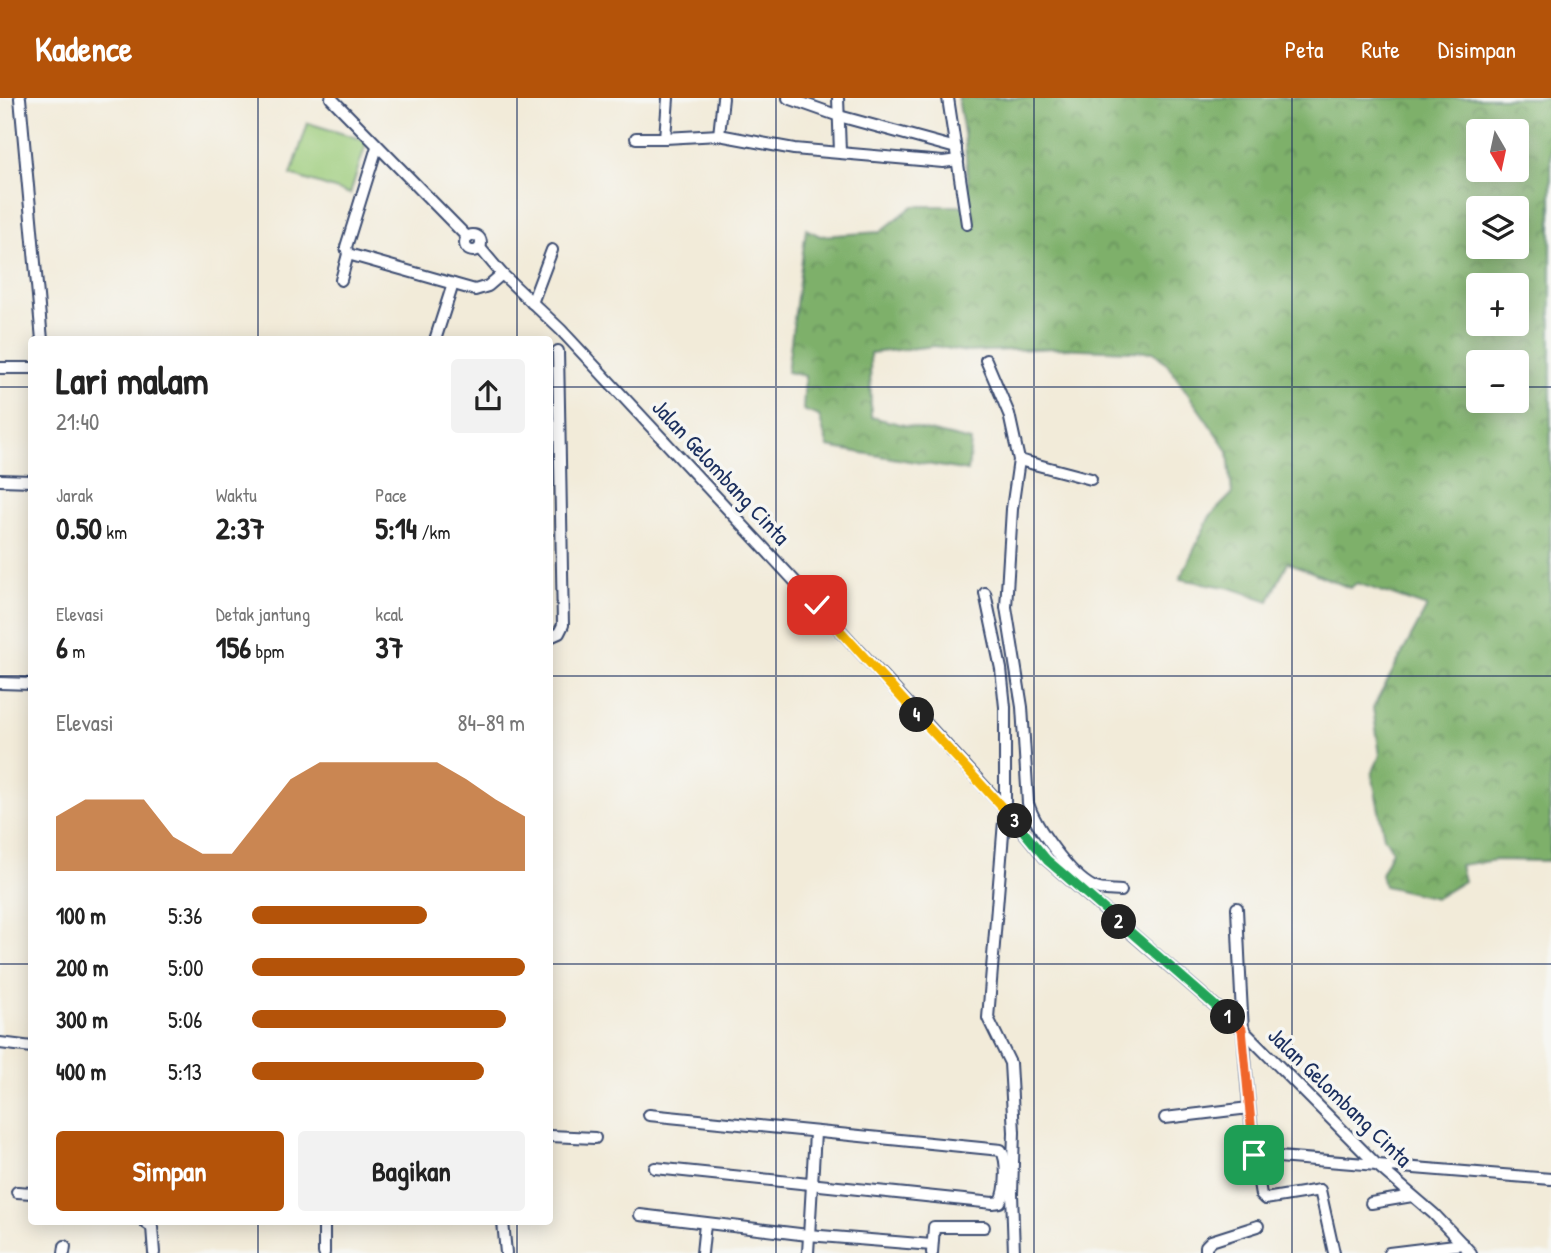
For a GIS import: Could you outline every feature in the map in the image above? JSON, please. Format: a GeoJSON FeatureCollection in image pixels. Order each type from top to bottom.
{"type":"FeatureCollection","features":[{"type":"Feature","properties":{"kind":"street"},"geometry":{"type":"LineString","coordinates":[[20,98],[42,336]]}},
{"type":"Feature","properties":{"kind":"street"},"geometry":{"type":"LineString","coordinates":[[331,98],[377,147],[346,247],[348,254],[341,280]]}},
{"type":"Feature","properties":{"kind":"street"},"geometry":{"type":"LineString","coordinates":[[665,138],[668,98]]}},
{"type":"Feature","properties":{"kind":"street"},"geometry":{"type":"LineString","coordinates":[[719,135],[723,98]]}},
{"type":"Feature","properties":{"kind":"street"},"geometry":{"type":"LineString","coordinates":[[788,98],[839,116],[957,148]]}},
{"type":"Feature","properties":{"kind":"street"},"geometry":{"type":"LineString","coordinates":[[838,98],[840,152]]}},
{"type":"Feature","properties":{"kind":"street"},"geometry":{"type":"LineString","coordinates":[[948,98],[967,225]]}},
{"type":"Feature","properties":{"kind":"street"},"geometry":{"type":"LineString","coordinates":[[636,138],[719,135],[794,149],[943,162],[958,160]]}},
{"type":"Feature","properties":{"kind":"street","name":"Jalan Gelombang Cinta"},"geometry":{"type":"LineString","coordinates":[[377,147],[468,238],[468,249],[473,251],[480,248],[502,274],[561,330],[1004,809],[1047,860],[1242,1029],[1377,1165],[1467,1249]]}},
{"type":"Feature","properties":{"kind":"street"},"geometry":{"type":"LineString","coordinates":[[532,303],[552,250]]}},
{"type":"Feature","properties":{"kind":"street"},"geometry":{"type":"LineString","coordinates":[[348,254],[475,290],[482,289],[502,274]]}},
{"type":"Feature","properties":{"kind":"street"},"geometry":{"type":"LineString","coordinates":[[436,336],[453,284]]}},
{"type":"Feature","properties":{"kind":"street"},"geometry":{"type":"LineString","coordinates":[[553,636],[559,633],[563,625],[558,351]]}},
{"type":"Feature","properties":{"kind":"street"},"geometry":{"type":"LineString","coordinates":[[986,360],[1009,414],[1019,460],[1012,509],[1006,607],[1022,707],[1028,803],[1052,848],[1087,883],[1101,890],[1121,891]]}},
{"type":"Feature","properties":{"kind":"street"},"geometry":{"type":"LineString","coordinates":[[0,368],[28,368]]}},
{"type":"Feature","properties":{"kind":"street"},"geometry":{"type":"LineString","coordinates":[[1019,460],[1091,479]]}},
{"type":"Feature","properties":{"kind":"street"},"geometry":{"type":"LineString","coordinates":[[0,480],[28,481]]}},
{"type":"Feature","properties":{"kind":"street"},"geometry":{"type":"LineString","coordinates":[[985,593],[1002,669],[1004,707],[1004,809],[988,1018],[1010,1063],[1014,1132],[1014,1253]]}},
{"type":"Feature","properties":{"kind":"street"},"geometry":{"type":"LineString","coordinates":[[0,683],[28,684]]}},
{"type":"Feature","properties":{"kind":"street"},"geometry":{"type":"LineString","coordinates":[[1237,908],[1242,1029],[1254,1155],[1261,1195],[1264,1199],[1320,1190],[1334,1253]]}},
{"type":"Feature","properties":{"kind":"street"},"geometry":{"type":"LineString","coordinates":[[0,1043],[28,1046]]}},
{"type":"Feature","properties":{"kind":"street"},"geometry":{"type":"LineString","coordinates":[[1165,1118],[1249,1108]]}},
{"type":"Feature","properties":{"kind":"street"},"geometry":{"type":"LineString","coordinates":[[649,1115],[1001,1150],[1005,1157],[1004,1197],[1000,1202],[993,1203],[654,1168]]}},
{"type":"Feature","properties":{"kind":"street"},"geometry":{"type":"LineString","coordinates":[[808,1253],[815,1133]]}},
{"type":"Feature","properties":{"kind":"street"},"geometry":{"type":"LineString","coordinates":[[553,1136],[595,1138]]}},
{"type":"Feature","properties":{"kind":"street"},"geometry":{"type":"LineString","coordinates":[[1254,1155],[1551,1179]]}},
{"type":"Feature","properties":{"kind":"street"},"geometry":{"type":"LineString","coordinates":[[17,1192],[28,1193]]}},
{"type":"Feature","properties":{"kind":"street"},"geometry":{"type":"LineString","coordinates":[[1371,1203],[1412,1196]]}},
{"type":"Feature","properties":{"kind":"street"},"geometry":{"type":"LineString","coordinates":[[640,1214],[705,1224],[932,1249],[934,1227],[984,1227]]}},
{"type":"Feature","properties":{"kind":"street"},"geometry":{"type":"LineString","coordinates":[[702,1253],[705,1224]]}},
{"type":"Feature","properties":{"kind":"street"},"geometry":{"type":"LineString","coordinates":[[149,1225],[152,1227],[154,1253]]}},
{"type":"Feature","properties":{"kind":"street"},"geometry":{"type":"LineString","coordinates":[[324,1225],[324,1253]]}},
{"type":"Feature","properties":{"kind":"street"},"geometry":{"type":"LineString","coordinates":[[503,1225],[506,1253]]}},
{"type":"Feature","properties":{"kind":"street"},"geometry":{"type":"LineString","coordinates":[[1206,1253],[1206,1246],[1211,1241],[1258,1226]]}},
{"type":"Feature","properties":{"kind":"street"},"geometry":{"type":"LineString","coordinates":[[1389,1253],[1467,1249]]}},
{"type":"Feature","properties":{"kind":"green space"},"geometry":{"type":"Polygon","coordinates":[[[958,98],[1551,98],[1550,861],[1496,860],[1460,865],[1464,881],[1436,898],[1384,886],[1381,874],[1392,850],[1384,837],[1372,774],[1380,755],[1373,708],[1427,607],[1357,583],[1350,588],[1288,562],[1269,601],[1231,588],[1180,579],[1210,516],[1232,494],[1228,451],[1167,364],[1154,352],[1056,348],[967,352],[935,346],[870,353],[871,417],[971,441],[968,471],[828,447],[819,416],[803,410],[805,376],[787,372],[806,229],[820,236],[880,232],[913,206],[970,206],[958,98]]]}},
{"type":"Feature","properties":{"kind":"green space"},"geometry":{"type":"Polygon","coordinates":[[[308,123],[367,141],[350,194],[291,175],[308,123]]]}},
{"type":"Feature","properties":{"kind":"route"},"geometry":{"type":"LineString","coordinates":[[817,605],[952,751],[1047,860],[1242,1029],[1254,1155]]}}]}
